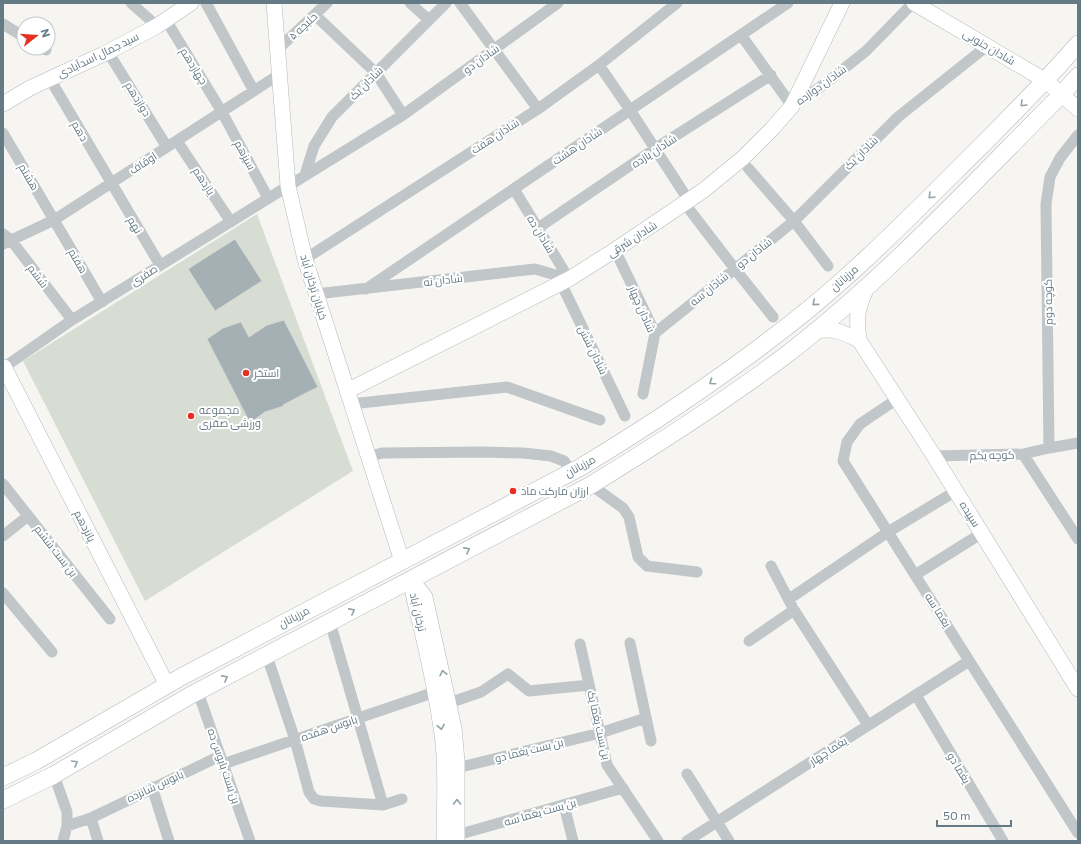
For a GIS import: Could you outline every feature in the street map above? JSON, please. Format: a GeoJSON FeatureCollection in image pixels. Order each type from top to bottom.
{"type":"FeatureCollection","features":[{"type":"Feature","properties":{"kind":"main road","name":"مرزبانان"},"geometry":{"type":"LineString","coordinates":[[3,776],[36,761],[167,685],[572,472],[650,425],[773,338],[845,278],[907,220],[1046,81],[1078,44]]}},
{"type":"Feature","properties":{"kind":"main road","name":"مرزبانان"},"geometry":{"type":"LineString","coordinates":[[3,800],[54,775],[198,692],[591,485],[655,446],[723,400],[786,354],[868,285],[921,235],[1062,95],[1078,76]]}},
{"type":"Feature","properties":{"kind":"main road"},"geometry":{"type":"LineString","coordinates":[[402,561],[411,579]]}},
{"type":"Feature","properties":{"kind":"street","name":"چهاردهم"},"geometry":{"type":"LineString","coordinates":[[131,3],[161,23],[222,112]]}},
{"type":"Feature","properties":{"kind":"street","name":"سید جمال اسدآبادی"},"geometry":{"type":"LineString","coordinates":[[3,104],[30,88],[108,52],[161,23],[190,3]]}},
{"type":"Feature","properties":{"kind":"street"},"geometry":{"type":"LineString","coordinates":[[206,3],[254,91]]}},
{"type":"Feature","properties":{"kind":"street","name":"خیابان ترخان آباد"},"geometry":{"type":"LineString","coordinates":[[274,3],[288,186],[305,259],[402,561]]}},
{"type":"Feature","properties":{"kind":"street","name":"حلبچه ۵"},"geometry":{"type":"LineString","coordinates":[[278,49],[327,3]]}},
{"type":"Feature","properties":{"kind":"street"},"geometry":{"type":"LineString","coordinates":[[410,3],[428,20]]}},
{"type":"Feature","properties":{"kind":"street","name":"شادان یک"},"geometry":{"type":"LineString","coordinates":[[305,175],[314,146],[332,117],[446,3]]}},
{"type":"Feature","properties":{"kind":"street"},"geometry":{"type":"LineString","coordinates":[[460,3],[538,109]]}},
{"type":"Feature","properties":{"kind":"street","name":"شادان دو"},"geometry":{"type":"LineString","coordinates":[[288,186],[403,115],[558,3]]}},
{"type":"Feature","properties":{"kind":"street","name":"شادان هفت"},"geometry":{"type":"LineString","coordinates":[[305,259],[538,109],[599,65],[677,3]]}},
{"type":"Feature","properties":{"kind":"street","name":"شادان هشت"},"geometry":{"type":"LineString","coordinates":[[366,289],[788,3]]}},
{"type":"Feature","properties":{"kind":"street","name":"شادان شرقی"},"geometry":{"type":"LineString","coordinates":[[349,398],[565,281],[615,250],[704,190],[744,157],[792,106],[842,3]]}},
{"type":"Feature","properties":{"kind":"street","name":"شادان دوازده"},"geometry":{"type":"LineString","coordinates":[[741,35],[792,106],[826,83],[866,51],[913,3]]}},
{"type":"Feature","properties":{"kind":"street","name":"شادان جنوبی"},"geometry":{"type":"LineString","coordinates":[[913,3],[1046,81],[1078,109]]}},
{"type":"Feature","properties":{"kind":"street"},"geometry":{"type":"LineString","coordinates":[[315,15],[376,73],[403,115]]}},
{"type":"Feature","properties":{"kind":"street"},"geometry":{"type":"LineString","coordinates":[[3,24],[16,32]]}},
{"type":"Feature","properties":{"kind":"street","name":"شادان یک"},"geometry":{"type":"LineString","coordinates":[[794,221],[898,116],[987,46]]}},
{"type":"Feature","properties":{"kind":"street","name":"دوازدهم"},"geometry":{"type":"LineString","coordinates":[[108,52],[167,147]]}},
{"type":"Feature","properties":{"kind":"street","name":"شادان دو"},"geometry":{"type":"LineString","coordinates":[[599,65],[656,148],[687,202],[735,269],[794,221]]}},
{"type":"Feature","properties":{"kind":"street","name":"اوقاف"},"geometry":{"type":"LineString","coordinates":[[6,239],[54,220],[280,74]]}},
{"type":"Feature","properties":{"kind":"street","name":"شادان یازده"},"geometry":{"type":"LineString","coordinates":[[538,228],[656,148],[771,75]]}},
{"type":"Feature","properties":{"kind":"street","name":"دهم"},"geometry":{"type":"LineString","coordinates":[[50,79],[111,184]]}},
{"type":"Feature","properties":{"kind":"street"},"geometry":{"type":"LineString","coordinates":[[3,97],[30,88]]}},
{"type":"Feature","properties":{"kind":"street","name":"سیزهم"},"geometry":{"type":"LineString","coordinates":[[222,112],[268,198]]}},
{"type":"Feature","properties":{"kind":"street","name":"هشتم"},"geometry":{"type":"LineString","coordinates":[[3,133],[54,220]]}},
{"type":"Feature","properties":{"kind":"street","name":"کوچه دوم"},"geometry":{"type":"LineString","coordinates":[[1049,448],[1046,204],[1050,177],[1060,158],[1078,135]]}},
{"type":"Feature","properties":{"kind":"street","name":"یازدهم"},"geometry":{"type":"LineString","coordinates":[[177,141],[231,222]]}},
{"type":"Feature","properties":{"kind":"street"},"geometry":{"type":"LineString","coordinates":[[748,168],[794,221],[828,266]]}},
{"type":"Feature","properties":{"kind":"street","name":"نهم"},"geometry":{"type":"LineString","coordinates":[[111,184],[160,265]]}},
{"type":"Feature","properties":{"kind":"street","name":"صفری"},"geometry":{"type":"LineString","coordinates":[[4,368],[72,320],[288,186]]}},
{"type":"Feature","properties":{"kind":"street","name":"شادان ده"},"geometry":{"type":"LineString","coordinates":[[514,189],[538,228],[565,281]]}},
{"type":"Feature","properties":{"kind":"street","name":"هفتم"},"geometry":{"type":"LineString","coordinates":[[54,220],[102,302]]}},
{"type":"Feature","properties":{"kind":"street","name":"ششم"},"geometry":{"type":"LineString","coordinates":[[6,239],[72,320]]}},
{"type":"Feature","properties":{"kind":"street","name":"شادان چهار"},"geometry":{"type":"LineString","coordinates":[[615,250],[655,333],[643,394]]}},
{"type":"Feature","properties":{"kind":"street","name":"شادان نه"},"geometry":{"type":"LineString","coordinates":[[316,294],[534,269],[565,281]]}},
{"type":"Feature","properties":{"kind":"street","name":"شادان سه"},"geometry":{"type":"LineString","coordinates":[[655,333],[735,269],[773,317]]}},
{"type":"Feature","properties":{"kind":"street","name":"شادان شش"},"geometry":{"type":"LineString","coordinates":[[565,281],[625,416]]}},
{"type":"Feature","properties":{"kind":"street","name":"سپیده"},"geometry":{"type":"LineString","coordinates":[[868,285],[859,305],[857,320],[859,340],[956,491],[1078,689]]}},
{"type":"Feature","properties":{"kind":"street"},"geometry":{"type":"LineString","coordinates":[[814,331],[838,330],[859,340]]}},
{"type":"Feature","properties":{"kind":"street","name":"پانزدهم"},"geometry":{"type":"LineString","coordinates":[[4,368],[167,685]]}},
{"type":"Feature","properties":{"kind":"street"},"geometry":{"type":"LineString","coordinates":[[349,398],[507,387],[600,420]]}},
{"type":"Feature","properties":{"kind":"street","name":"یغما سه"},"geometry":{"type":"LineString","coordinates":[[897,399],[860,424],[847,442],[843,460],[1078,833]]}},
{"type":"Feature","properties":{"kind":"street"},"geometry":{"type":"LineString","coordinates":[[1049,448],[1078,443]]}},
{"type":"Feature","properties":{"kind":"street","name":"کوچه یکم"},"geometry":{"type":"LineString","coordinates":[[934,456],[1023,454],[1049,448]]}},
{"type":"Feature","properties":{"kind":"street"},"geometry":{"type":"LineString","coordinates":[[368,457],[382,453],[523,453],[550,456],[564,461],[572,472]]}},
{"type":"Feature","properties":{"kind":"street"},"geometry":{"type":"LineString","coordinates":[[1023,454],[1078,539]]}},
{"type":"Feature","properties":{"kind":"street","name":"بن بست ششم"},"geometry":{"type":"LineString","coordinates":[[3,484],[110,619]]}},
{"type":"Feature","properties":{"kind":"street"},"geometry":{"type":"LineString","coordinates":[[591,485],[622,508],[629,517],[638,557],[647,566],[697,572]]}},
{"type":"Feature","properties":{"kind":"street"},"geometry":{"type":"LineString","coordinates":[[789,599],[888,532],[956,491]]}},
{"type":"Feature","properties":{"kind":"street"},"geometry":{"type":"LineString","coordinates":[[3,536],[28,516]]}},
{"type":"Feature","properties":{"kind":"street"},"geometry":{"type":"LineString","coordinates":[[915,575],[982,533]]}},
{"type":"Feature","properties":{"kind":"street"},"geometry":{"type":"LineString","coordinates":[[771,566],[794,610],[868,725]]}},
{"type":"Feature","properties":{"kind":"street","name":"ترخان آباد"},"geometry":{"type":"LineString","coordinates":[[411,579],[414,600],[435,692],[442,735],[444,774],[453,839]]}},
{"type":"Feature","properties":{"kind":"street","name":"ترخان آباد"},"geometry":{"type":"LineString","coordinates":[[411,579],[425,598],[454,728],[457,768],[453,839]]}},
{"type":"Feature","properties":{"kind":"street"},"geometry":{"type":"LineString","coordinates":[[3,593],[52,652]]}},
{"type":"Feature","properties":{"kind":"street"},"geometry":{"type":"LineString","coordinates":[[749,641],[794,610]]}},
{"type":"Feature","properties":{"kind":"street"},"geometry":{"type":"LineString","coordinates":[[330,622],[384,805]]}},
{"type":"Feature","properties":{"kind":"street"},"geometry":{"type":"LineString","coordinates":[[630,643],[651,741]]}},
{"type":"Feature","properties":{"kind":"street","name":"بن بست یغما یک"},"geometry":{"type":"LineString","coordinates":[[580,644],[607,764],[658,841]]}},
{"type":"Feature","properties":{"kind":"street"},"geometry":{"type":"LineString","coordinates":[[267,656],[295,740],[309,792],[314,799],[384,805],[402,800]]}},
{"type":"Feature","properties":{"kind":"street","name":"یغما چهار"},"geometry":{"type":"LineString","coordinates":[[687,841],[969,660]]}},
{"type":"Feature","properties":{"kind":"street"},"geometry":{"type":"LineString","coordinates":[[449,703],[481,692],[508,674],[529,691],[589,685]]}},
{"type":"Feature","properties":{"kind":"street","name":"بن بست بابوس ده"},"geometry":{"type":"LineString","coordinates":[[198,692],[250,841]]}},
{"type":"Feature","properties":{"kind":"street","name":"بابوس هفده"},"geometry":{"type":"LineString","coordinates":[[222,760],[295,740],[435,692]]}},
{"type":"Feature","properties":{"kind":"street","name":"یغما دو"},"geometry":{"type":"LineString","coordinates":[[916,695],[1003,841]]}},
{"type":"Feature","properties":{"kind":"street","name":"بن بست یغما دو"},"geometry":{"type":"LineString","coordinates":[[457,768],[600,733],[646,718]]}},
{"type":"Feature","properties":{"kind":"street","name":"بابوس شانزده"},"geometry":{"type":"LineString","coordinates":[[67,826],[91,818],[152,787],[222,760]]}},
{"type":"Feature","properties":{"kind":"street"},"geometry":{"type":"LineString","coordinates":[[688,774],[730,841]]}},
{"type":"Feature","properties":{"kind":"street"},"geometry":{"type":"LineString","coordinates":[[54,775],[67,812],[67,826],[63,841]]}},
{"type":"Feature","properties":{"kind":"street"},"geometry":{"type":"LineString","coordinates":[[152,787],[169,841]]}},
{"type":"Feature","properties":{"kind":"street","name":"بن بست یغما سه"},"geometry":{"type":"LineString","coordinates":[[453,839],[623,788]]}},
{"type":"Feature","properties":{"kind":"street"},"geometry":{"type":"LineString","coordinates":[[564,805],[573,841]]}},
{"type":"Feature","properties":{"kind":"street"},"geometry":{"type":"LineString","coordinates":[[91,818],[98,841]]}},
{"type":"Feature","properties":{"kind":"shaded area","name":"مجموعه ورزشی صفری"},"geometry":{"type":"Polygon","coordinates":[[[257,214],[353,471],[145,601],[23,361],[257,214]]]}},
{"type":"Feature","properties":{"kind":"building"},"geometry":{"type":"Polygon","coordinates":[[[235,239],[262,281],[215,311],[188,269],[235,239]]]}},
{"type":"Feature","properties":{"kind":"building"},"geometry":{"type":"Polygon","coordinates":[[[284,320],[318,387],[283,405],[284,406],[265,412],[250,423],[207,339],[223,328],[241,322],[249,337],[267,325],[284,320]]]}},
{"type":"Feature","properties":{"kind":"place","name":"استخر"},"geometry":{"type":"Point","coordinates":[246,373]}},
{"type":"Feature","properties":{"kind":"place","name":"مجموعه ورزشی صفری"},"geometry":{"type":"Point","coordinates":[191,416]}},
{"type":"Feature","properties":{"kind":"place","name":"ارزان مارکت ماد"},"geometry":{"type":"Point","coordinates":[513,491]}}]}
